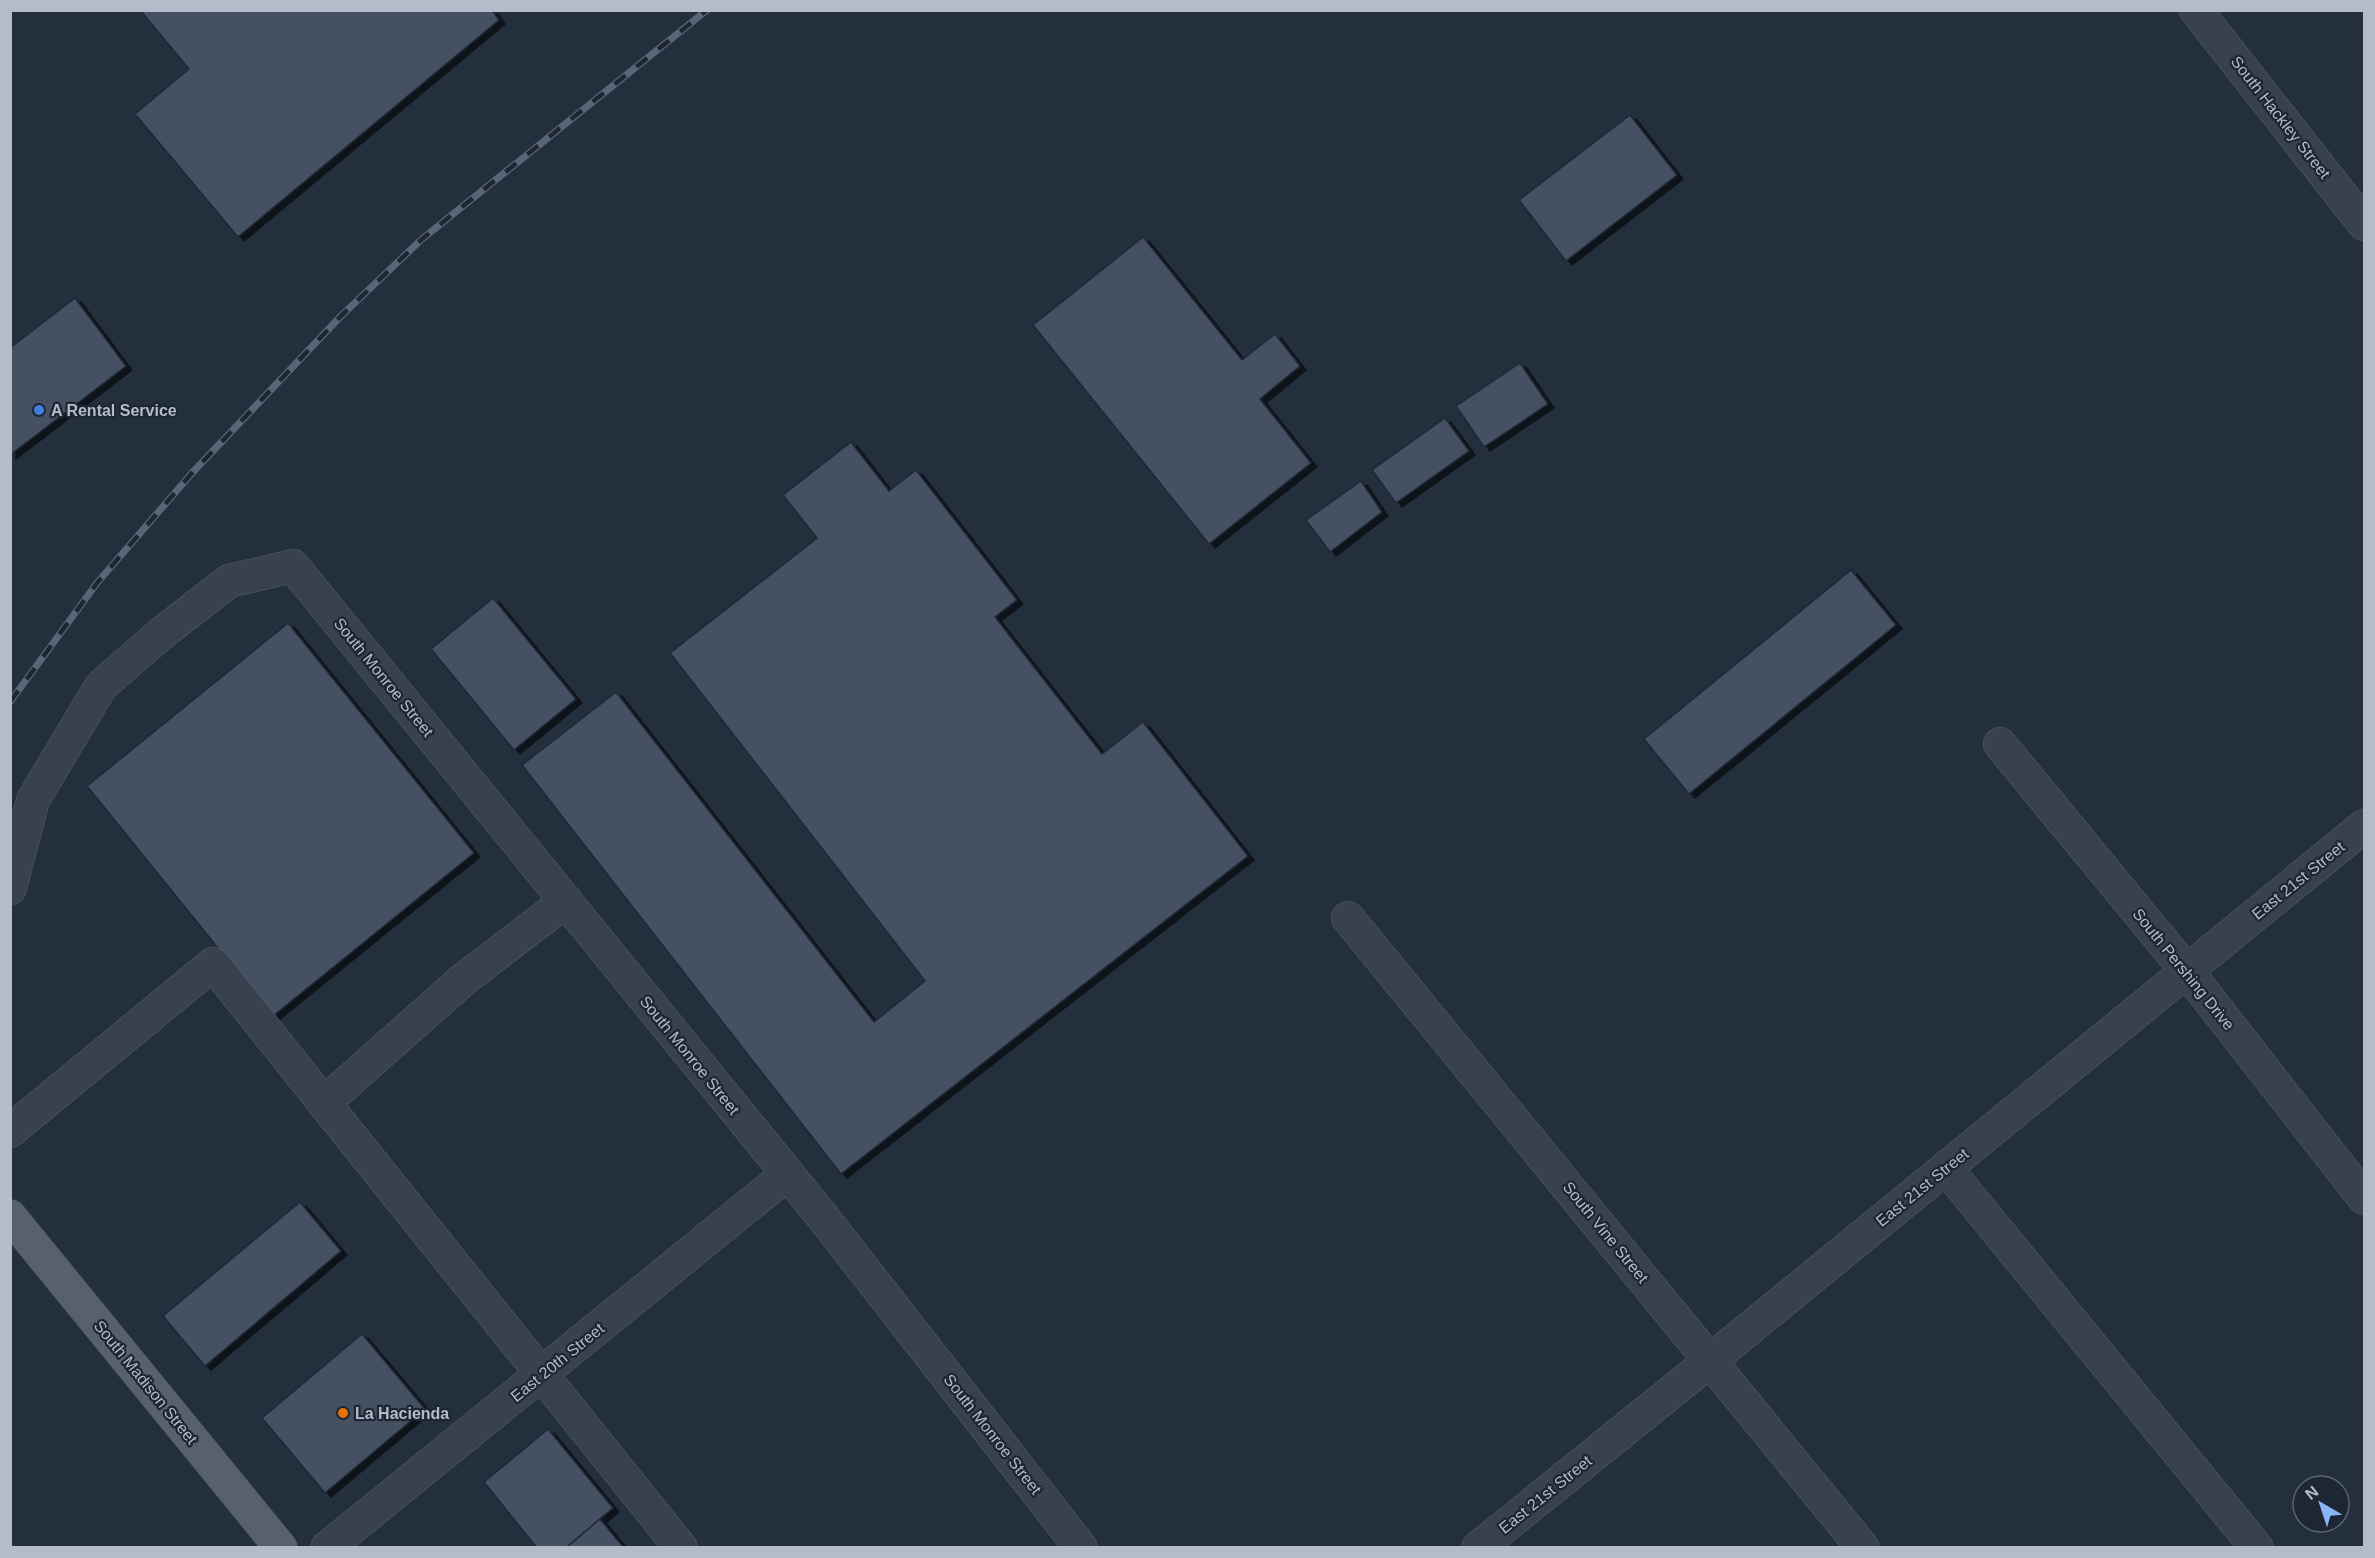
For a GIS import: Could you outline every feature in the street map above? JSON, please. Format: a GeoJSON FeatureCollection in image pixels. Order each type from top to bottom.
{"type":"FeatureCollection","features":[{"type":"Feature","properties":{"kind":"main road","name":"South Madison Street"},"geometry":{"type":"LineString","coordinates":[[10,1216],[281,1548]]}},
{"type":"Feature","properties":{"kind":"street","name":"South Hackley Street"},"geometry":{"type":"LineString","coordinates":[[2210,15],[2364,224]]}},
{"type":"Feature","properties":{"kind":"street","name":"South Monroe Street"},"geometry":{"type":"LineString","coordinates":[[10,888],[33,800],[100,686],[162,633],[229,581],[293,566],[786,1175],[822,1216],[1081,1548]]}},
{"type":"Feature","properties":{"kind":"street","name":"South Pershing Drive"},"geometry":{"type":"LineString","coordinates":[[2000,744],[2186,970],[2364,1198]]}},
{"type":"Feature","properties":{"kind":"street","name":"East 21st Street"},"geometry":{"type":"LineString","coordinates":[[1478,1548],[2364,826]]}},
{"type":"Feature","properties":{"kind":"street"},"geometry":{"type":"LineString","coordinates":[[324,1103],[464,979],[566,901]]}},
{"type":"Feature","properties":{"kind":"street","name":"South Vine Street"},"geometry":{"type":"LineString","coordinates":[[1348,918],[1863,1548]]}},
{"type":"Feature","properties":{"kind":"street"},"geometry":{"type":"LineString","coordinates":[[10,1131],[213,964],[681,1548]]}},
{"type":"Feature","properties":{"kind":"street"},"geometry":{"type":"LineString","coordinates":[[1946,1168],[2257,1548]]}},
{"type":"Feature","properties":{"kind":"street","name":"East 20th Street"},"geometry":{"type":"LineString","coordinates":[[327,1548],[786,1175]]}},
{"type":"Feature","properties":{"kind":"building"},"geometry":{"type":"Polygon","coordinates":[[[140,10],[492,10],[499,20],[238,237],[135,114],[189,69],[140,10]]]}},
{"type":"Feature","properties":{"kind":"building"},"geometry":{"type":"Polygon","coordinates":[[[1630,115],[1677,175],[1566,261],[1519,200],[1630,115]]]}},
{"type":"Feature","properties":{"kind":"building"},"geometry":{"type":"Polygon","coordinates":[[[1143,237],[1242,360],[1275,334],[1300,366],[1260,399],[1311,463],[1209,544],[1033,325],[1143,237]]]}},
{"type":"Feature","properties":{"kind":"building","name":"A Rental Service"},"geometry":{"type":"Polygon","coordinates":[[[75,298],[126,366],[10,455],[10,348],[75,298]]]}},
{"type":"Feature","properties":{"kind":"building"},"geometry":{"type":"Polygon","coordinates":[[[1520,363],[1548,404],[1484,447],[1456,406],[1520,363]]]}},
{"type":"Feature","properties":{"kind":"building"},"geometry":{"type":"Polygon","coordinates":[[[1445,418],[1469,451],[1396,503],[1372,470],[1445,418]]]}},
{"type":"Feature","properties":{"kind":"building"},"geometry":{"type":"Polygon","coordinates":[[[851,442],[889,491],[916,470],[1017,600],[995,617],[1102,754],[1143,722],[1248,856],[841,1174],[522,765],[616,692],[874,1022],[925,981],[670,653],[817,538],[783,495],[851,442]]]}},
{"type":"Feature","properties":{"kind":"building"},"geometry":{"type":"Polygon","coordinates":[[[1361,481],[1382,512],[1330,552],[1306,520],[1361,481]]]}},
{"type":"Feature","properties":{"kind":"building"},"geometry":{"type":"Polygon","coordinates":[[[1851,570],[1896,625],[1689,794],[1644,739],[1851,570]]]}},
{"type":"Feature","properties":{"kind":"building"},"geometry":{"type":"Polygon","coordinates":[[[493,598],[576,699],[514,750],[431,649],[493,598]]]}},
{"type":"Feature","properties":{"kind":"building"},"geometry":{"type":"Polygon","coordinates":[[[288,623],[474,853],[273,1016],[87,786],[288,623]]]}},
{"type":"Feature","properties":{"kind":"building"},"geometry":{"type":"Polygon","coordinates":[[[300,1202],[341,1251],[205,1366],[163,1316],[300,1202]]]}},
{"type":"Feature","properties":{"kind":"building","name":"La Hacienda"},"geometry":{"type":"Polygon","coordinates":[[[362,1334],[425,1409],[325,1493],[262,1418],[362,1334]]]}},
{"type":"Feature","properties":{"kind":"building"},"geometry":{"type":"Polygon","coordinates":[[[548,1429],[613,1508],[566,1548],[537,1548],[484,1482],[548,1429]]]}},
{"type":"Feature","properties":{"kind":"building"},"geometry":{"type":"Polygon","coordinates":[[[600,1519],[624,1548],[566,1548],[600,1519]]]}},
{"type":"Feature","properties":{"kind":"railway"},"geometry":{"type":"LineString","coordinates":[[10,702],[97,583],[192,473],[341,316],[422,239],[707,10]]}},
{"type":"Feature","properties":{"kind":"place","name":"A Rental Service"},"geometry":{"type":"Point","coordinates":[39,410]}},
{"type":"Feature","properties":{"kind":"place","name":"La Hacienda"},"geometry":{"type":"Point","coordinates":[343,1413]}}]}
